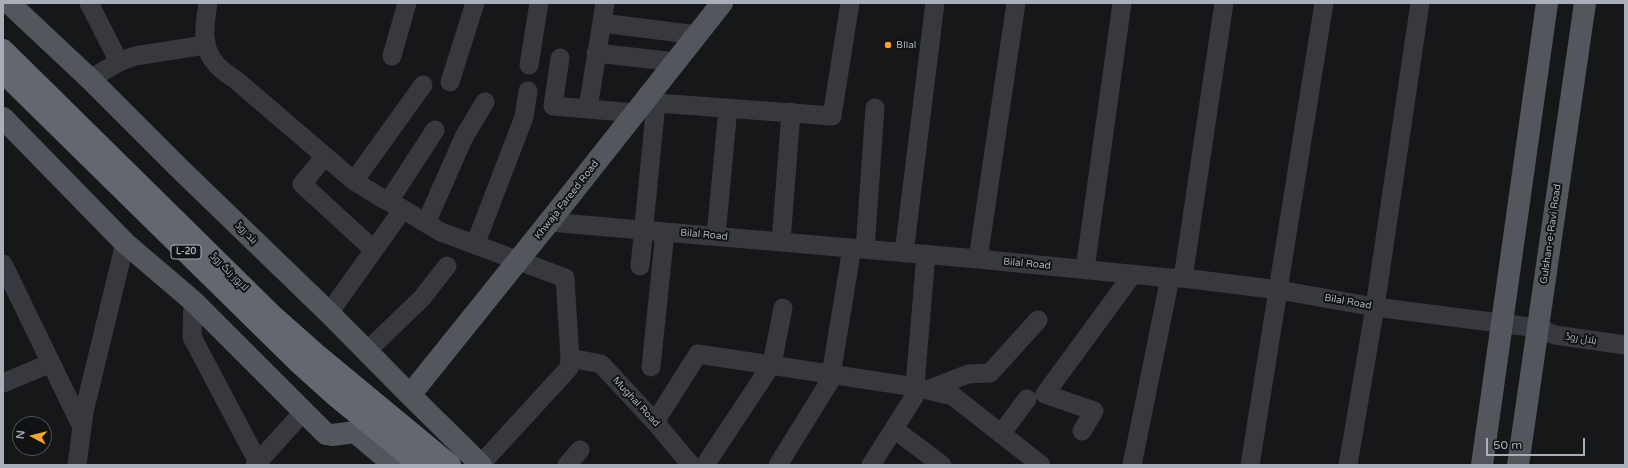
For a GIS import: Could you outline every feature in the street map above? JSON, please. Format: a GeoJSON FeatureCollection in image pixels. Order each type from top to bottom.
{"type":"FeatureCollection","features":[{"type":"Feature","properties":{"kind":"highway","name":"لاہور رنگ روڈ"},"geometry":{"type":"LineString","coordinates":[[3,50],[273,316],[317,355],[450,465]]}},
{"type":"Feature","properties":{"kind":"highway","name":"لاہور رنگ روڈ"},"geometry":{"type":"LineString","coordinates":[[3,72],[297,361],[337,397],[420,465]]}},
{"type":"Feature","properties":{"kind":"main road","name":"بند روڈ"},"geometry":{"type":"LineString","coordinates":[[9,3],[90,79],[179,168],[329,312],[366,351],[481,465]]}},
{"type":"Feature","properties":{"kind":"main road","name":"Khwaja Fareed Road"},"geometry":{"type":"LineString","coordinates":[[410,395],[518,260],[645,106],[676,62],[722,3]]}},
{"type":"Feature","properties":{"kind":"main road"},"geometry":{"type":"LineString","coordinates":[[1482,465],[1546,3]]}},
{"type":"Feature","properties":{"kind":"main road","name":"Gulshan-e-Ravi Road"},"geometry":{"type":"LineString","coordinates":[[1518,465],[1585,3]]}},
{"type":"Feature","properties":{"kind":"main road"},"geometry":{"type":"LineString","coordinates":[[5,124],[125,243],[193,301],[326,434],[332,435],[355,432],[394,465]]}},
{"type":"Feature","properties":{"kind":"street"},"geometry":{"type":"LineString","coordinates":[[89,3],[119,62]]}},
{"type":"Feature","properties":{"kind":"street"},"geometry":{"type":"LineString","coordinates":[[208,3],[204,27],[205,45],[216,64],[354,181],[441,232],[565,278],[570,358],[569,368],[481,465]]}},
{"type":"Feature","properties":{"kind":"street"},"geometry":{"type":"LineString","coordinates":[[392,56],[407,3]]}},
{"type":"Feature","properties":{"kind":"street"},"geometry":{"type":"LineString","coordinates":[[450,82],[475,3]]}},
{"type":"Feature","properties":{"kind":"street"},"geometry":{"type":"LineString","coordinates":[[529,64],[539,3]]}},
{"type":"Feature","properties":{"kind":"street"},"geometry":{"type":"LineString","coordinates":[[588,108],[605,3]]}},
{"type":"Feature","properties":{"kind":"street"},"geometry":{"type":"LineString","coordinates":[[560,58],[553,106],[588,108],[645,106],[728,108],[832,116],[850,3]]}},
{"type":"Feature","properties":{"kind":"street"},"geometry":{"type":"LineString","coordinates":[[904,252],[935,3]]}},
{"type":"Feature","properties":{"kind":"street"},"geometry":{"type":"LineString","coordinates":[[978,259],[1016,3]]}},
{"type":"Feature","properties":{"kind":"street"},"geometry":{"type":"LineString","coordinates":[[1085,269],[1122,3]]}},
{"type":"Feature","properties":{"kind":"street"},"geometry":{"type":"LineString","coordinates":[[1132,465],[1177,278],[1224,3]]}},
{"type":"Feature","properties":{"kind":"street"},"geometry":{"type":"LineString","coordinates":[[1250,465],[1324,3]]}},
{"type":"Feature","properties":{"kind":"street"},"geometry":{"type":"LineString","coordinates":[[1348,465],[1375,307],[1420,3]]}},
{"type":"Feature","properties":{"kind":"street"},"geometry":{"type":"LineString","coordinates":[[602,23],[697,35]]}},
{"type":"Feature","properties":{"kind":"street"},"geometry":{"type":"LineString","coordinates":[[90,79],[119,62],[135,56],[205,45]]}},
{"type":"Feature","properties":{"kind":"street"},"geometry":{"type":"LineString","coordinates":[[596,52],[676,62]]}},
{"type":"Feature","properties":{"kind":"street"},"geometry":{"type":"LineString","coordinates":[[354,181],[423,85]]}},
{"type":"Feature","properties":{"kind":"street"},"geometry":{"type":"LineString","coordinates":[[475,245],[524,117],[528,91]]}},
{"type":"Feature","properties":{"kind":"street"},"geometry":{"type":"LineString","coordinates":[[426,223],[464,137],[485,102]]}},
{"type":"Feature","properties":{"kind":"street"},"geometry":{"type":"LineString","coordinates":[[640,266],[643,230],[645,106]]}},
{"type":"Feature","properties":{"kind":"street"},"geometry":{"type":"LineString","coordinates":[[716,236],[728,108]]}},
{"type":"Feature","properties":{"kind":"street"},"geometry":{"type":"LineString","coordinates":[[778,465],[830,380],[858,249],[875,108]]}},
{"type":"Feature","properties":{"kind":"street"},"geometry":{"type":"LineString","coordinates":[[781,242],[791,112]]}},
{"type":"Feature","properties":{"kind":"street"},"geometry":{"type":"LineString","coordinates":[[329,312],[374,250],[435,130]]}},
{"type":"Feature","properties":{"kind":"street"},"geometry":{"type":"LineString","coordinates":[[325,156],[302,184],[374,250]]}},
{"type":"Feature","properties":{"kind":"street","name":"Bilal Road"},"geometry":{"type":"LineString","coordinates":[[549,222],[904,252],[1177,278],[1279,290],[1375,307],[1538,328]]}},
{"type":"Feature","properties":{"kind":"street"},"geometry":{"type":"LineString","coordinates":[[651,367],[666,232]]}},
{"type":"Feature","properties":{"kind":"street"},"geometry":{"type":"LineString","coordinates":[[77,465],[84,412],[125,243]]}},
{"type":"Feature","properties":{"kind":"street"},"geometry":{"type":"LineString","coordinates":[[921,388],[926,254]]}},
{"type":"Feature","properties":{"kind":"street"},"geometry":{"type":"LineString","coordinates":[[3,264],[82,427]]}},
{"type":"Feature","properties":{"kind":"street"},"geometry":{"type":"LineString","coordinates":[[366,351],[422,298],[447,266]]}},
{"type":"Feature","properties":{"kind":"street"},"geometry":{"type":"LineString","coordinates":[[1082,431],[1094,411],[1045,394],[1133,274]]}},
{"type":"Feature","properties":{"kind":"street"},"geometry":{"type":"LineString","coordinates":[[193,301],[192,337],[256,464],[304,411]]}},
{"type":"Feature","properties":{"kind":"street"},"geometry":{"type":"LineString","coordinates":[[705,465],[772,364],[783,308]]}},
{"type":"Feature","properties":{"kind":"street"},"geometry":{"type":"LineString","coordinates":[[871,465],[921,388],[968,374],[990,373],[1038,320]]}},
{"type":"Feature","properties":{"kind":"street","name":"بلال روڈ"},"geometry":{"type":"LineString","coordinates":[[1538,328],[1555,335],[1625,345]]}},
{"type":"Feature","properties":{"kind":"street"},"geometry":{"type":"LineString","coordinates":[[655,422],[698,354],[831,373],[921,388],[953,396],[1041,465]]}},
{"type":"Feature","properties":{"kind":"street","name":"Mughal Road"},"geometry":{"type":"LineString","coordinates":[[570,358],[601,364],[655,422],[691,465]]}},
{"type":"Feature","properties":{"kind":"street"},"geometry":{"type":"LineString","coordinates":[[3,383],[51,363]]}},
{"type":"Feature","properties":{"kind":"street"},"geometry":{"type":"LineString","coordinates":[[1001,434],[1026,399]]}},
{"type":"Feature","properties":{"kind":"street"},"geometry":{"type":"LineString","coordinates":[[894,429],[942,465]]}},
{"type":"Feature","properties":{"kind":"street"},"geometry":{"type":"LineString","coordinates":[[567,465],[580,450]]}},
{"type":"Feature","properties":{"kind":"place","name":"BIlal"},"geometry":{"type":"Point","coordinates":[888,45]}}]}
